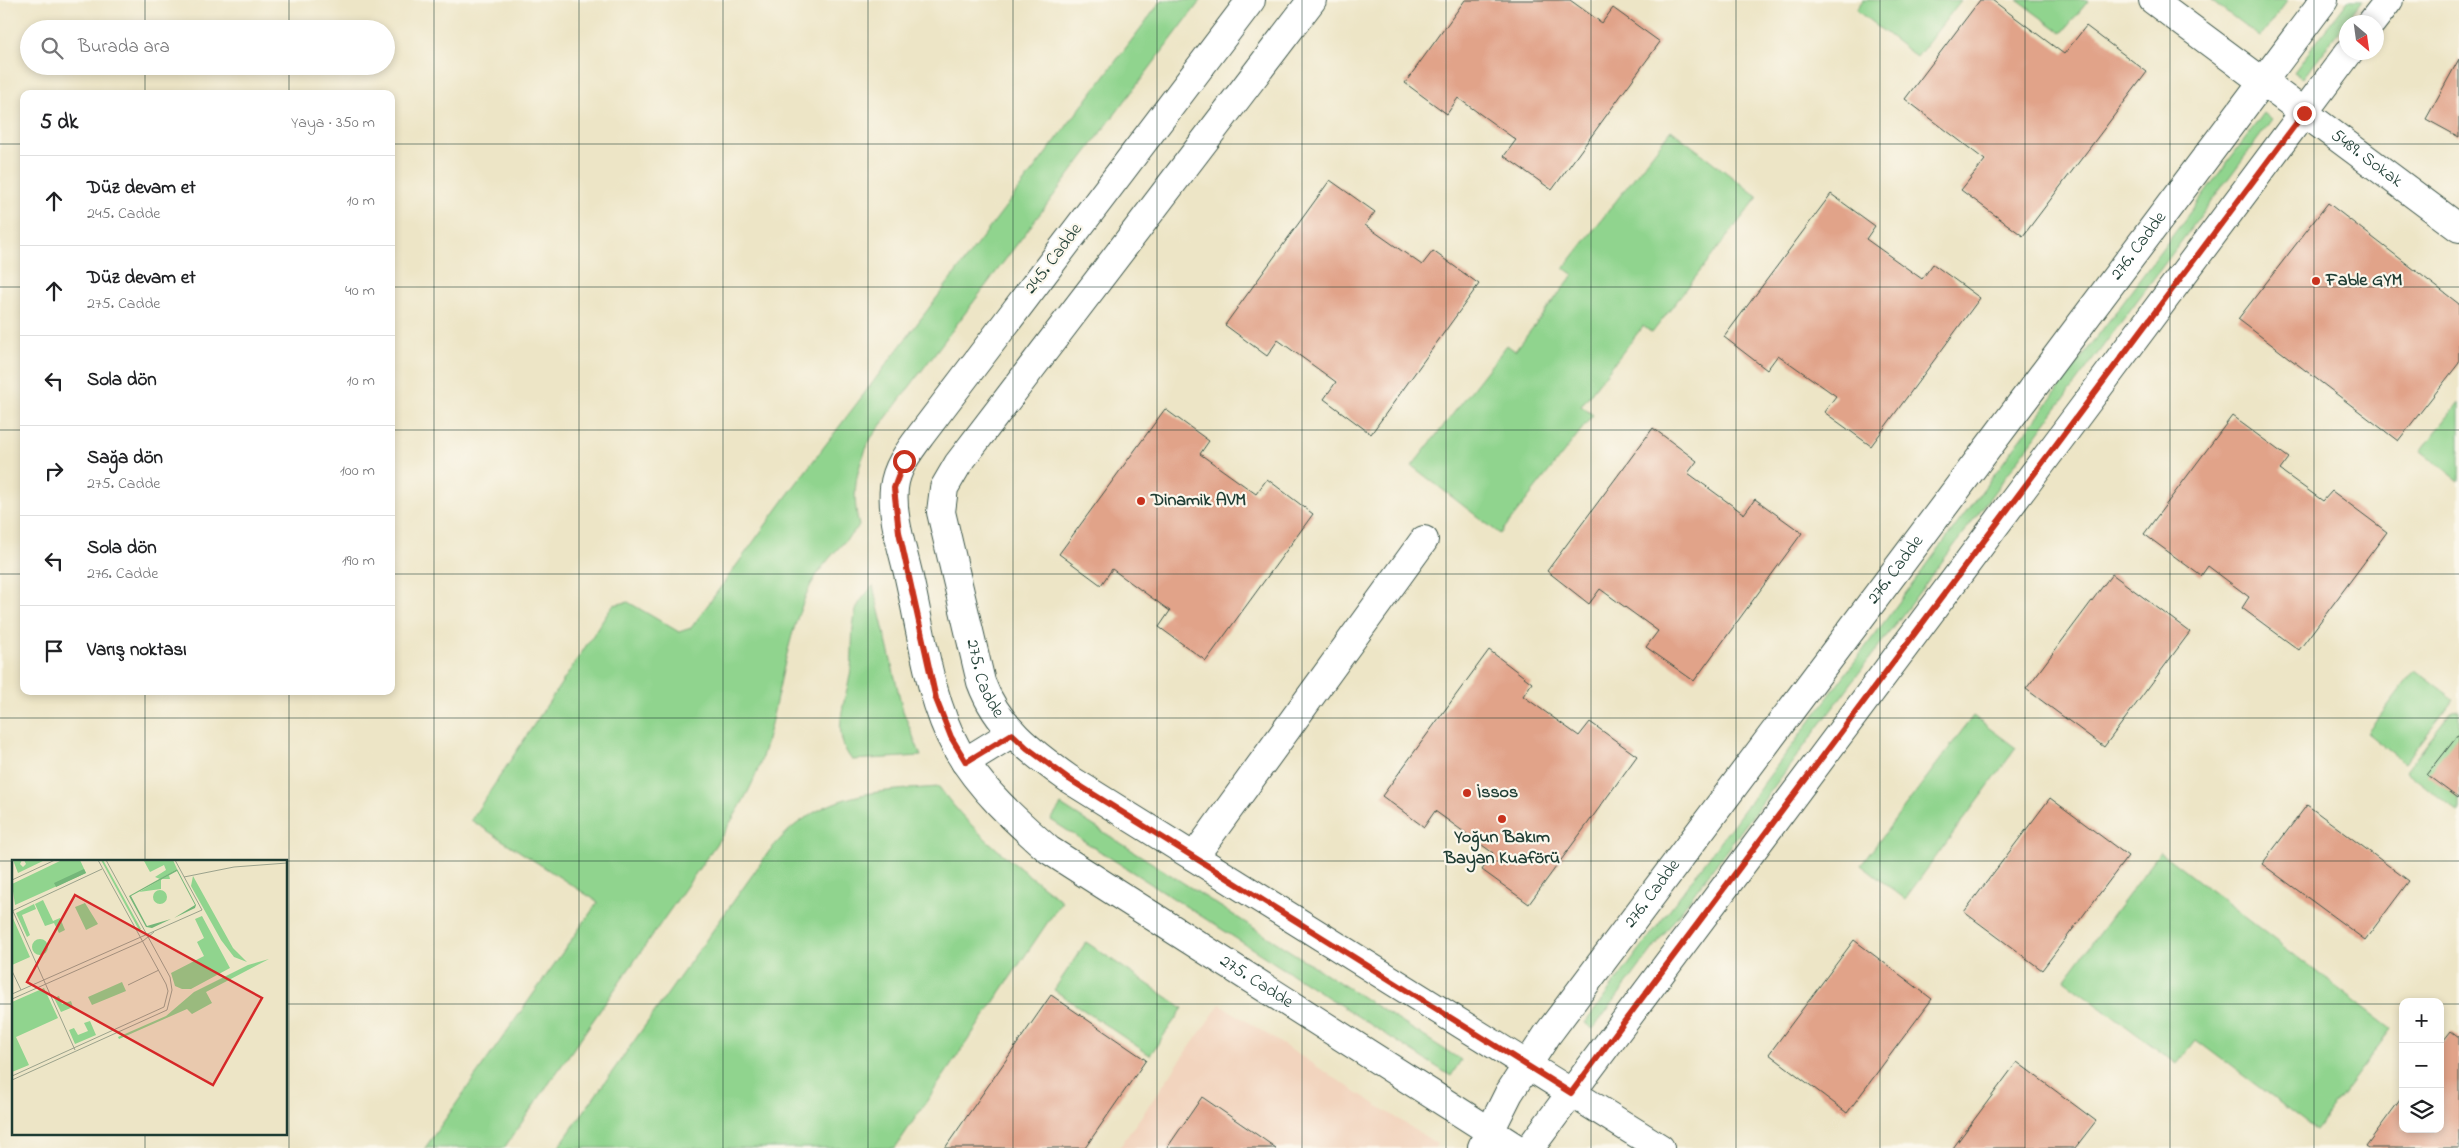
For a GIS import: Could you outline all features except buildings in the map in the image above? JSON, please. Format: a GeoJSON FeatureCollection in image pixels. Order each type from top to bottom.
{"type":"FeatureCollection","features":[{"type":"Feature","properties":{"kind":"street","name":"245. Cadde"},"geometry":{"type":"LineString","coordinates":[[899,532],[894,488],[897,475],[911,448],[1251,0]]}},
{"type":"Feature","properties":{"kind":"street","name":"275. Cadde"},"geometry":{"type":"LineString","coordinates":[[1312,0],[958,464],[944,488],[941,512],[980,682],[988,701],[1012,734],[1027,748],[1069,779],[1660,1148]]}},
{"type":"Feature","properties":{"kind":"street","name":"5489. Sokak"},"geometry":{"type":"LineString","coordinates":[[2153,0],[2459,228]]}},
{"type":"Feature","properties":{"kind":"street","name":"276. Cadde"},"geometry":{"type":"LineString","coordinates":[[1485,1139],[1526,1065],[2324,0]]}},
{"type":"Feature","properties":{"kind":"street"},"geometry":{"type":"LineString","coordinates":[[2377,15],[2389,0]]}},
{"type":"Feature","properties":{"kind":"street"},"geometry":{"type":"LineString","coordinates":[[1530,1148],[2344,60]]}},
{"type":"Feature","properties":{"kind":"street","name":"275. Cadde"},"geometry":{"type":"LineString","coordinates":[[899,532],[936,699],[951,737],[966,762],[999,804],[1049,850],[1485,1139],[1516,1148]]}},
{"type":"Feature","properties":{"kind":"street"},"geometry":{"type":"LineString","coordinates":[[1194,857],[1424,540]]}},
{"type":"Feature","properties":{"kind":"street"},"geometry":{"type":"LineString","coordinates":[[966,762],[1012,734]]}},
{"type":"Feature","properties":{"kind":"shaded area"},"geometry":{"type":"Polygon","coordinates":[[[1220,1004],[1437,1144],[1435,1148],[1119,1148],[1220,1004]]]}},
{"type":"Feature","properties":{"kind":"green space"},"geometry":{"type":"Polygon","coordinates":[[[1162,0],[1201,0],[871,438],[856,481],[855,502],[859,526],[816,576],[806,595],[786,657],[772,722],[760,764],[738,811],[504,1148],[425,1148],[598,902],[471,820],[613,605],[628,602],[679,632],[691,628],[786,497],[1162,0]]]}},
{"type":"Feature","properties":{"kind":"green space"},"geometry":{"type":"Polygon","coordinates":[[[1863,0],[1961,0],[1917,57],[1856,10],[1863,0]]]}},
{"type":"Feature","properties":{"kind":"green space"},"geometry":{"type":"Polygon","coordinates":[[[2017,0],[2089,0],[2062,33],[2017,0]]]}},
{"type":"Feature","properties":{"kind":"green space"},"geometry":{"type":"Polygon","coordinates":[[[2211,0],[2288,0],[2260,37],[2211,0]]]}},
{"type":"Feature","properties":{"kind":"green space"},"geometry":{"type":"Polygon","coordinates":[[[2348,0],[2362,0],[2351,15],[2339,15],[2339,30],[2303,78],[2294,72],[2348,0]]]}},
{"type":"Feature","properties":{"kind":"green space"},"geometry":{"type":"Polygon","coordinates":[[[2264,113],[2272,120],[1593,1029],[1585,1023],[2264,113]]]}},
{"type":"Feature","properties":{"kind":"green space"},"geometry":{"type":"Polygon","coordinates":[[[1671,130],[1758,197],[1652,333],[1643,326],[1581,406],[1593,415],[1500,534],[1412,466],[1507,345],[1515,351],[1573,275],[1564,268],[1671,130]]]}},
{"type":"Feature","properties":{"kind":"green space"},"geometry":{"type":"Polygon","coordinates":[[[2459,402],[2459,481],[2421,451],[2459,402]]]}},
{"type":"Feature","properties":{"kind":"green space"},"geometry":{"type":"Polygon","coordinates":[[[873,586],[903,711],[921,756],[852,760],[845,749],[842,738],[841,716],[851,669],[855,615],[859,603],[873,586]]]}},
{"type":"Feature","properties":{"kind":"green space"},"geometry":{"type":"Polygon","coordinates":[[[2415,670],[2454,699],[2405,763],[2367,733],[2415,670]]]}},
{"type":"Feature","properties":{"kind":"green space"},"geometry":{"type":"Polygon","coordinates":[[[2459,710],[2459,813],[2406,771],[2452,711],[2459,710]]]}},
{"type":"Feature","properties":{"kind":"green space"},"geometry":{"type":"Polygon","coordinates":[[[1973,716],[2016,748],[1905,899],[1861,865],[1973,716]]]}},
{"type":"Feature","properties":{"kind":"green space"},"geometry":{"type":"Polygon","coordinates":[[[939,787],[952,804],[996,849],[1062,901],[895,1148],[558,1148],[770,850],[787,832],[815,812],[848,798],[883,791],[939,787]]]}},
{"type":"Feature","properties":{"kind":"green space"},"geometry":{"type":"Polygon","coordinates":[[[1061,805],[1461,1060],[1451,1076],[1051,820],[1061,805]]]}},
{"type":"Feature","properties":{"kind":"green space"},"geometry":{"type":"Polygon","coordinates":[[[2160,852],[2391,1029],[2316,1130],[2196,1040],[2177,1064],[2064,980],[2160,852]]]}},
{"type":"Feature","properties":{"kind":"green space"},"geometry":{"type":"Polygon","coordinates":[[[1086,942],[1183,1008],[1150,1055],[1054,990],[1086,942]]]}},
{"type":"Feature","properties":{"kind":"place","name":"Fable GYM"},"geometry":{"type":"Point","coordinates":[2316,281]}},
{"type":"Feature","properties":{"kind":"place","name":"Dinamik AVM"},"geometry":{"type":"Point","coordinates":[1141,501]}},
{"type":"Feature","properties":{"kind":"place","name":"İssos"},"geometry":{"type":"Point","coordinates":[1467,793]}},
{"type":"Feature","properties":{"kind":"place","name":"Yoğun Bakım Bayan Kuaförü"},"geometry":{"type":"Point","coordinates":[1502,819]}},
{"type":"Feature","properties":{"kind":"route"},"geometry":{"type":"LineString","coordinates":[[904,461],[897,475],[894,488],[899,532],[936,699],[951,737],[966,762],[1012,734],[1027,748],[1069,779],[1571,1093],[2304,113]]}}]}
